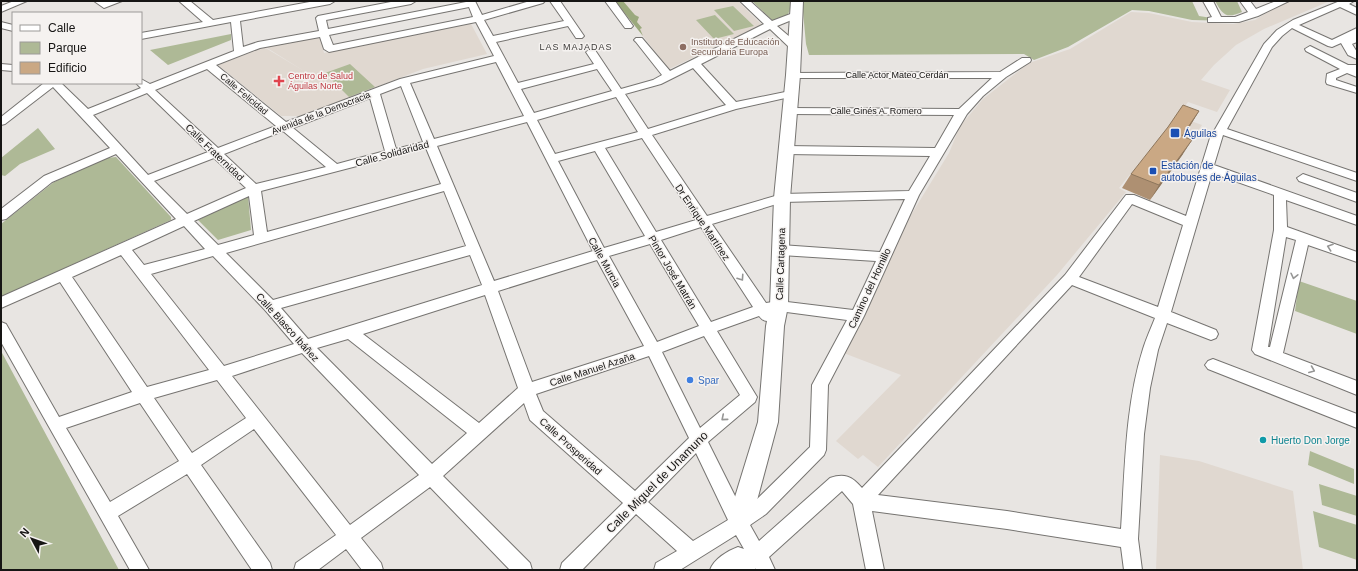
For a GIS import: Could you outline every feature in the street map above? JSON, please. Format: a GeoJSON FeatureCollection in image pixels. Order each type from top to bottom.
{"type":"FeatureCollection","features":[{"type":"Feature","properties":{"kind":"main road","name":"Calle Cartagena"},"geometry":{"type":"LineString","coordinates":[[739,523],[768,422],[775,326],[779,306],[782,198],[789,102],[793,75],[797,8]]}},
{"type":"Feature","properties":{"kind":"street"},"geometry":{"type":"LineString","coordinates":[[1,9],[22,1]]}},
{"type":"Feature","properties":{"kind":"street"},"geometry":{"type":"LineString","coordinates":[[99,1],[104,5],[117,1]]}},
{"type":"Feature","properties":{"kind":"street"},"geometry":{"type":"LineString","coordinates":[[184,1],[211,23]]}},
{"type":"Feature","properties":{"kind":"street"},"geometry":{"type":"LineString","coordinates":[[142,36],[330,1]]}},
{"type":"Feature","properties":{"kind":"street"},"geometry":{"type":"LineString","coordinates":[[321,18],[412,1]]}},
{"type":"Feature","properties":{"kind":"street"},"geometry":{"type":"LineString","coordinates":[[317,4],[329,49],[480,18],[540,1]]}},
{"type":"Feature","properties":{"kind":"street"},"geometry":{"type":"LineString","coordinates":[[555,1],[579,36]]}},
{"type":"Feature","properties":{"kind":"street"},"geometry":{"type":"LineString","coordinates":[[610,1],[628,26]]}},
{"type":"Feature","properties":{"kind":"street"},"geometry":{"type":"LineString","coordinates":[[745,1],[770,26],[794,46]]}},
{"type":"Feature","properties":{"kind":"street"},"geometry":{"type":"LineString","coordinates":[[1208,1],[1214,20],[1236,20],[1284,1]]}},
{"type":"Feature","properties":{"kind":"street"},"geometry":{"type":"LineString","coordinates":[[1245,1],[1254,14]]}},
{"type":"Feature","properties":{"kind":"street"},"geometry":{"type":"LineString","coordinates":[[86,114],[145,85],[209,65],[258,45],[324,33],[471,2]]}},
{"type":"Feature","properties":{"kind":"street","name":"Calle Murcia"},"geometry":{"type":"LineString","coordinates":[[471,2],[600,253],[653,349],[739,523],[761,563]]}},
{"type":"Feature","properties":{"kind":"street"},"geometry":{"type":"LineString","coordinates":[[1133,570],[1129,539],[1136,434],[1142,388],[1150,350],[1163,315],[1213,148],[1220,130],[1268,46],[1283,29],[1345,2],[1357,12]]}},
{"type":"Feature","properties":{"kind":"street","name":"Calle Solidaridad"},"geometry":{"type":"LineString","coordinates":[[1,303],[254,189],[530,118],[669,77],[770,26],[797,8]]}},
{"type":"Feature","properties":{"kind":"street"},"geometry":{"type":"LineString","coordinates":[[235,19],[239,52]]}},
{"type":"Feature","properties":{"kind":"street"},"geometry":{"type":"LineString","coordinates":[[490,40],[570,23]]}},
{"type":"Feature","properties":{"kind":"street"},"geometry":{"type":"LineString","coordinates":[[1,25],[12,28]]}},
{"type":"Feature","properties":{"kind":"street"},"geometry":{"type":"LineString","coordinates":[[1292,25],[1332,44],[1357,31]]}},
{"type":"Feature","properties":{"kind":"street"},"geometry":{"type":"LineString","coordinates":[[1357,38],[1346,43],[1352,53],[1357,56]]}},
{"type":"Feature","properties":{"kind":"street"},"geometry":{"type":"LineString","coordinates":[[639,40],[669,77]]}},
{"type":"Feature","properties":{"kind":"street"},"geometry":{"type":"LineString","coordinates":[[1310,49],[1354,69]]}},
{"type":"Feature","properties":{"kind":"street","name":"Dr Enrique Martínez"},"geometry":{"type":"LineString","coordinates":[[591,52],[703,223],[762,310],[775,326]]}},
{"type":"Feature","properties":{"kind":"street","name":"Avenida de la Democracia"},"geometry":{"type":"LineString","coordinates":[[146,180],[404,80],[500,58]]}},
{"type":"Feature","properties":{"kind":"street","name":"Camino del Hornillo"},"geometry":{"type":"LineString","coordinates":[[663,570],[691,551],[739,523],[760,508],[818,450],[820,385],[857,316],[913,196],[962,112],[1002,75],[1026,60]]}},
{"type":"Feature","properties":{"kind":"street"},"geometry":{"type":"LineString","coordinates":[[695,64],[733,106]]}},
{"type":"Feature","properties":{"kind":"street","name":"Calle Felicidad"},"geometry":{"type":"LineString","coordinates":[[209,65],[335,168]]}},
{"type":"Feature","properties":{"kind":"street"},"geometry":{"type":"LineString","coordinates":[[514,87],[599,66]]}},
{"type":"Feature","properties":{"kind":"street"},"geometry":{"type":"LineString","coordinates":[[1,67],[12,68]]}},
{"type":"Feature","properties":{"kind":"street"},"geometry":{"type":"LineString","coordinates":[[1354,69],[1331,76],[1331,82],[1357,90]]}},
{"type":"Feature","properties":{"kind":"street","name":"Calle Actor Mateo Cerdán"},"geometry":{"type":"LineString","coordinates":[[793,75],[1002,75]]}},
{"type":"Feature","properties":{"kind":"street"},"geometry":{"type":"LineString","coordinates":[[404,80],[430,143]]}},
{"type":"Feature","properties":{"kind":"street"},"geometry":{"type":"LineString","coordinates":[[1,122],[50,84]]}},
{"type":"Feature","properties":{"kind":"street","name":"Calle Blasco Ibáñez"},"geometry":{"type":"LineString","coordinates":[[56,84],[86,114],[184,220],[216,249],[270,306],[305,346],[523,570]]}},
{"type":"Feature","properties":{"kind":"street","name":"Calle Fraternidad"},"geometry":{"type":"LineString","coordinates":[[145,85],[254,189]]}},
{"type":"Feature","properties":{"kind":"street"},"geometry":{"type":"LineString","coordinates":[[374,92],[392,154]]}},
{"type":"Feature","properties":{"kind":"street","name":"Calle Ginés A. Romero"},"geometry":{"type":"LineString","coordinates":[[551,159],[644,134],[733,106],[789,102],[962,112]]}},
{"type":"Feature","properties":{"kind":"street"},"geometry":{"type":"LineString","coordinates":[[1220,130],[1357,177]]}},
{"type":"Feature","properties":{"kind":"street","name":"Calle Prosperidad"},"geometry":{"type":"LineString","coordinates":[[430,143],[490,288],[536,414],[691,551]]}},
{"type":"Feature","properties":{"kind":"street","name":"Pintor José Matrán"},"geometry":{"type":"LineString","coordinates":[[598,147],[749,397]]}},
{"type":"Feature","properties":{"kind":"street"},"geometry":{"type":"LineString","coordinates":[[1,216],[48,179],[118,149]]}},
{"type":"Feature","properties":{"kind":"street"},"geometry":{"type":"LineString","coordinates":[[786,150],[938,152]]}},
{"type":"Feature","properties":{"kind":"street"},"geometry":{"type":"LineString","coordinates":[[1295,199],[1311,161]]}},
{"type":"Feature","properties":{"kind":"street"},"geometry":{"type":"LineString","coordinates":[[1208,166],[1280,194],[1357,221]]}},
{"type":"Feature","properties":{"kind":"street"},"geometry":{"type":"LineString","coordinates":[[1303,178],[1357,198]]}},
{"type":"Feature","properties":{"kind":"street"},"geometry":{"type":"LineString","coordinates":[[142,270],[448,186]]}},
{"type":"Feature","properties":{"kind":"street"},"geometry":{"type":"LineString","coordinates":[[254,189],[261,237]]}},
{"type":"Feature","properties":{"kind":"street"},"geometry":{"type":"LineString","coordinates":[[1280,194],[1282,230],[1260,350],[1357,388]]}},
{"type":"Feature","properties":{"kind":"street"},"geometry":{"type":"LineString","coordinates":[[55,425],[144,395],[220,373],[600,253],[654,238],[782,198],[913,196]]}},
{"type":"Feature","properties":{"kind":"street"},"geometry":{"type":"LineString","coordinates":[[861,501],[1070,279],[1130,198],[1190,223]]}},
{"type":"Feature","properties":{"kind":"street"},"geometry":{"type":"LineString","coordinates":[[1282,230],[1357,257]]}},
{"type":"Feature","properties":{"kind":"street"},"geometry":{"type":"LineString","coordinates":[[1275,356],[1303,238]]}},
{"type":"Feature","properties":{"kind":"street"},"geometry":{"type":"LineString","coordinates":[[123,248],[142,270],[256,420],[374,570]]}},
{"type":"Feature","properties":{"kind":"street"},"geometry":{"type":"LineString","coordinates":[[270,306],[474,249]]}},
{"type":"Feature","properties":{"kind":"street"},"geometry":{"type":"LineString","coordinates":[[781,250],[884,257]]}},
{"type":"Feature","properties":{"kind":"street"},"geometry":{"type":"LineString","coordinates":[[63,275],[189,464],[263,570]]}},
{"type":"Feature","properties":{"kind":"street"},"geometry":{"type":"LineString","coordinates":[[1070,279],[1211,334]]}},
{"type":"Feature","properties":{"kind":"street"},"geometry":{"type":"LineString","coordinates":[[779,306],[857,316]]}},
{"type":"Feature","properties":{"kind":"street","name":"Calle Manuel Azaña"},"geometry":{"type":"LineString","coordinates":[[303,570],[430,476],[527,390],[653,349],[762,310],[779,306]]}},
{"type":"Feature","properties":{"kind":"street"},"geometry":{"type":"LineString","coordinates":[[1,328],[55,425],[108,513],[140,570]]}},
{"type":"Feature","properties":{"kind":"street"},"geometry":{"type":"LineString","coordinates":[[350,332],[478,432]]}},
{"type":"Feature","properties":{"kind":"street"},"geometry":{"type":"LineString","coordinates":[[1213,365],[1357,421]]}},
{"type":"Feature","properties":{"kind":"street"},"geometry":{"type":"LineString","coordinates":[[749,397],[768,406]]}},
{"type":"Feature","properties":{"kind":"street","name":"Calle Miguel de Unamuno"},"geometry":{"type":"LineString","coordinates":[[569,570],[698,440],[749,397]]}},
{"type":"Feature","properties":{"kind":"street"},"geometry":{"type":"LineString","coordinates":[[108,513],[189,464],[256,420]]}},
{"type":"Feature","properties":{"kind":"street"},"geometry":{"type":"LineString","coordinates":[[761,563],[836,484],[845,483],[861,501],[876,570]]}},
{"type":"Feature","properties":{"kind":"street"},"geometry":{"type":"LineString","coordinates":[[861,501],[1007,520],[1129,539]]}},
{"type":"Feature","properties":{"kind":"street"},"geometry":{"type":"LineString","coordinates":[[719,570],[738,556],[746,570]]}},
{"type":"Feature","properties":{"kind":"shaded area","name":"Instituto de Educación Secundaria Europa"},"geometry":{"type":"Polygon","coordinates":[[[615,1],[738,1],[762,25],[669,69],[615,1]]]}},
{"type":"Feature","properties":{"kind":"shaded area"},"geometry":{"type":"Polygon","coordinates":[[[1290,1],[1330,1],[1264,29],[1236,45],[1214,65],[1201,80],[1230,90],[1217,112],[1188,102],[1177,116],[1202,125],[1184,152],[1157,141],[1119,188],[1126,192],[1057,275],[878,467],[863,455],[858,459],[836,441],[901,375],[841,352],[903,228],[949,153],[960,126],[983,99],[1029,63],[1070,49],[1131,12],[1149,13],[1192,22],[1233,24],[1255,20],[1276,7],[1290,1]]]}},
{"type":"Feature","properties":{"kind":"shaded area"},"geometry":{"type":"Polygon","coordinates":[[[470,22],[487,54],[423,69],[301,116],[281,116],[218,65],[264,47],[304,71],[264,46],[320,36],[324,53],[470,22]]]}},
{"type":"Feature","properties":{"kind":"shaded area"},"geometry":{"type":"Polygon","coordinates":[[[1160,455],[1199,461],[1293,491],[1303,570],[1156,570],[1160,455]]]}},
{"type":"Feature","properties":{"kind":"green space"},"geometry":{"type":"Polygon","coordinates":[[[615,1],[623,1],[635,15],[639,17],[637,22],[642,28],[640,29],[643,36],[615,1]]]}},
{"type":"Feature","properties":{"kind":"green space"},"geometry":{"type":"Polygon","coordinates":[[[752,1],[791,1],[790,10],[787,15],[773,21],[752,1]]]}},
{"type":"Feature","properties":{"kind":"green space"},"geometry":{"type":"Polygon","coordinates":[[[802,1],[1192,1],[1199,16],[1231,21],[1192,20],[1149,11],[1132,10],[1068,47],[1034,60],[1024,54],[809,55],[806,44],[802,1]]]}},
{"type":"Feature","properties":{"kind":"green space"},"geometry":{"type":"Polygon","coordinates":[[[1215,1],[1237,1],[1242,12],[1232,15],[1226,14],[1220,10],[1215,1]]]}},
{"type":"Feature","properties":{"kind":"green space"},"geometry":{"type":"Polygon","coordinates":[[[733,6],[754,26],[734,31],[714,10],[733,6]]]}},
{"type":"Feature","properties":{"kind":"green space"},"geometry":{"type":"Polygon","coordinates":[[[715,15],[734,34],[714,39],[696,20],[715,15]]]}},
{"type":"Feature","properties":{"kind":"green space"},"geometry":{"type":"Polygon","coordinates":[[[231,34],[231,40],[168,65],[150,50],[231,34]]]}},
{"type":"Feature","properties":{"kind":"green space"},"geometry":{"type":"Polygon","coordinates":[[[350,64],[375,87],[349,97],[325,73],[350,64]]]}},
{"type":"Feature","properties":{"kind":"green space"},"geometry":{"type":"Polygon","coordinates":[[[38,128],[55,149],[20,164],[5,176],[1,175],[1,158],[38,128]]]}},
{"type":"Feature","properties":{"kind":"green space"},"geometry":{"type":"Polygon","coordinates":[[[116,157],[171,217],[171,220],[1,297],[1,224],[54,182],[107,158],[116,157]]]}},
{"type":"Feature","properties":{"kind":"green space"},"geometry":{"type":"Polygon","coordinates":[[[248,196],[251,230],[218,240],[198,220],[248,196]]]}},
{"type":"Feature","properties":{"kind":"green space"},"geometry":{"type":"Polygon","coordinates":[[[1299,281],[1357,301],[1357,334],[1295,311],[1299,281]]]}},
{"type":"Feature","properties":{"kind":"green space"},"geometry":{"type":"Polygon","coordinates":[[[1,351],[119,570],[1,570],[1,351]]]}},
{"type":"Feature","properties":{"kind":"green space"},"geometry":{"type":"Polygon","coordinates":[[[1310,451],[1354,469],[1354,484],[1308,465],[1310,451]]]}},
{"type":"Feature","properties":{"kind":"green space"},"geometry":{"type":"Polygon","coordinates":[[[1319,484],[1357,496],[1357,516],[1322,505],[1319,484]]]}},
{"type":"Feature","properties":{"kind":"green space"},"geometry":{"type":"Polygon","coordinates":[[[1313,511],[1357,525],[1357,560],[1319,547],[1313,511]]]}},
{"type":"Feature","properties":{"kind":"building"},"geometry":{"type":"Polygon","coordinates":[[[1183,105],[1199,111],[1182,136],[1192,140],[1159,185],[1131,174],[1168,127],[1183,105]]]}},
{"type":"Feature","properties":{"kind":"place","name":"Instituto de Educación Secundaria Europa"},"geometry":{"type":"Point","coordinates":[683,47]}},
{"type":"Feature","properties":{"kind":"place","name":"Centro de Salud Águilas Norte"},"geometry":{"type":"Point","coordinates":[279,81]}},
{"type":"Feature","properties":{"kind":"place","name":"Águilas"},"geometry":{"type":"Point","coordinates":[1175,133]}},
{"type":"Feature","properties":{"kind":"place","name":"Estación de autobuses de Águilas"},"geometry":{"type":"Point","coordinates":[1153,171]}},
{"type":"Feature","properties":{"kind":"place","name":"Spar"},"geometry":{"type":"Point","coordinates":[690,380]}},
{"type":"Feature","properties":{"kind":"place","name":"Huerto Don Jorge"},"geometry":{"type":"Point","coordinates":[1263,440]}},
{"type":"Feature","properties":{"kind":"district","name":"LAS MAJADAS"},"geometry":{"type":"Point","coordinates":[576,47]}}]}
